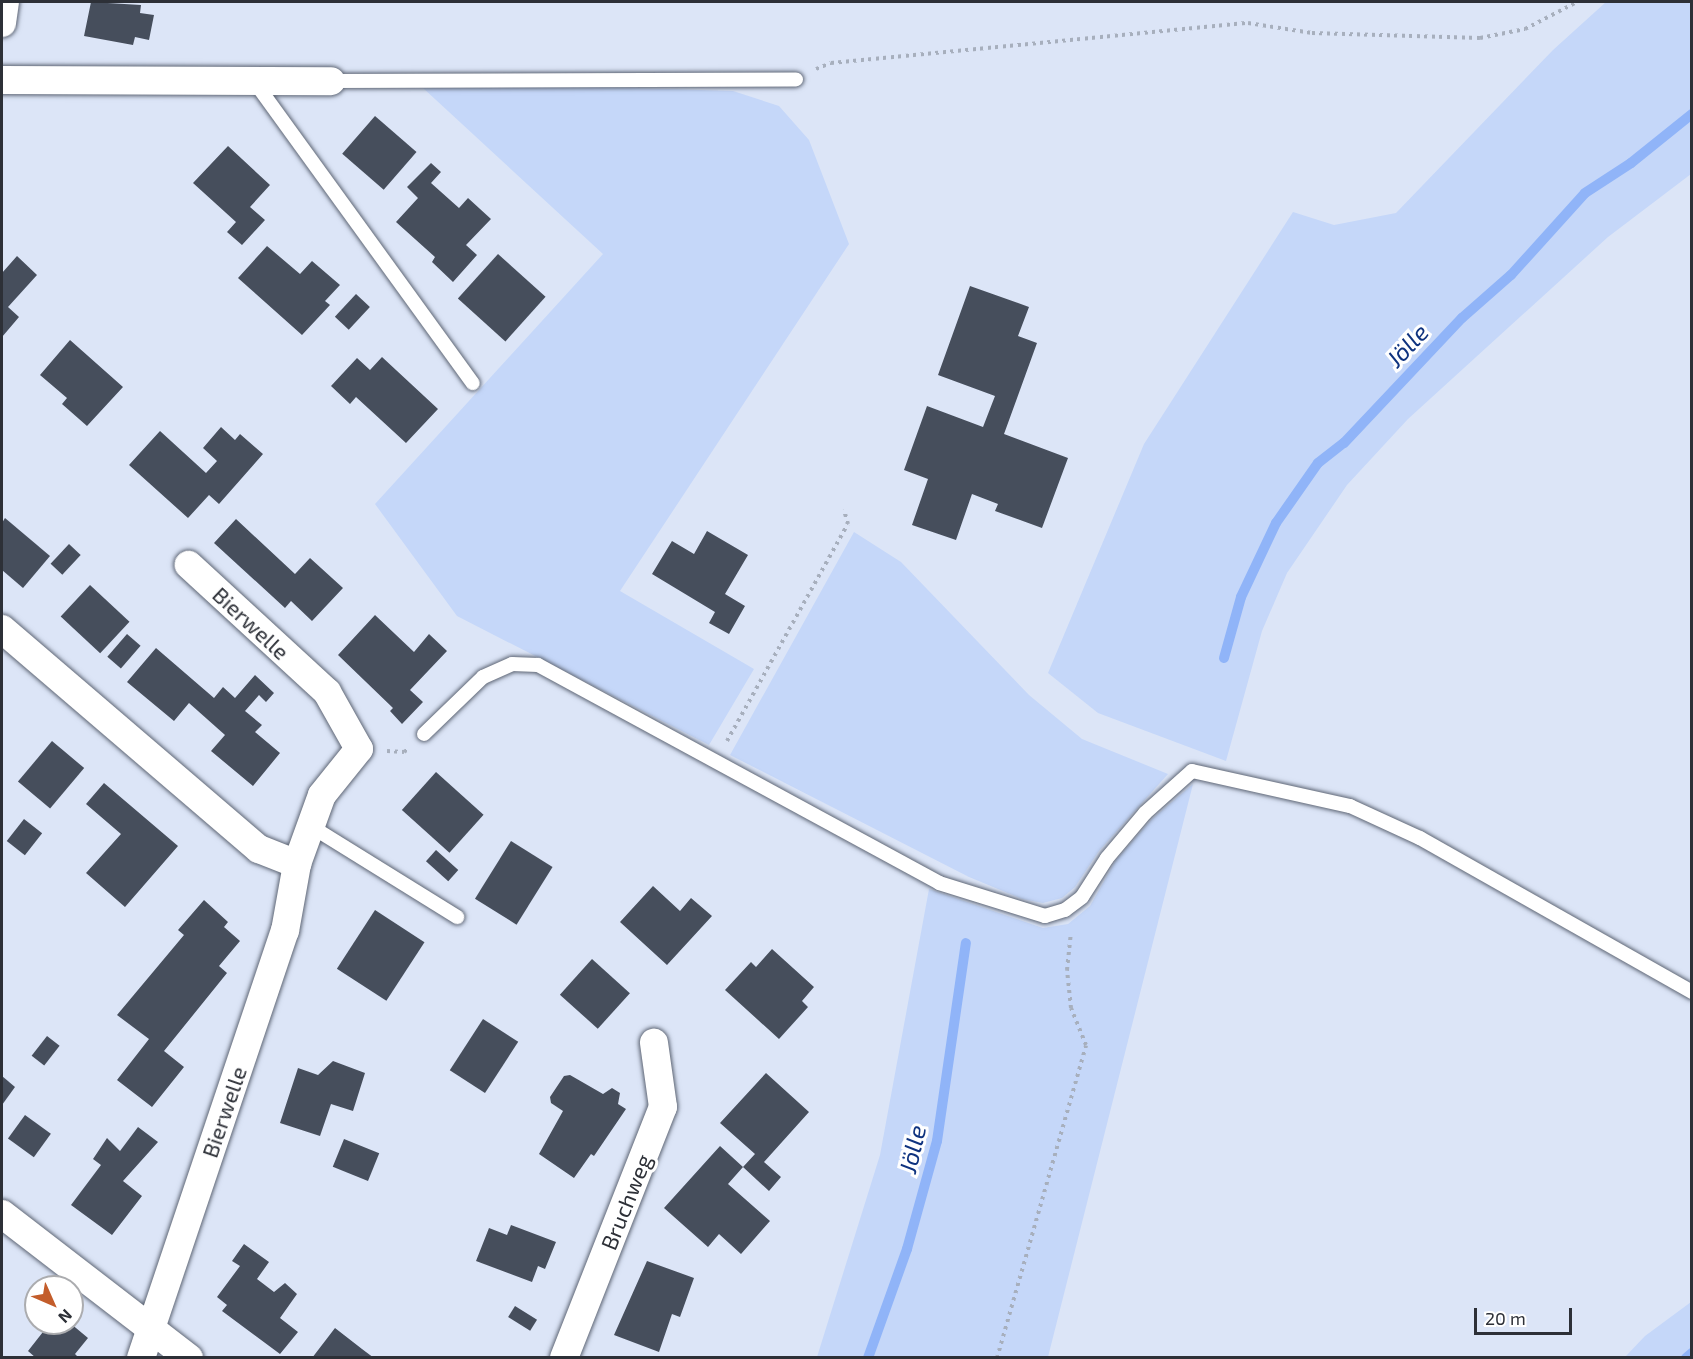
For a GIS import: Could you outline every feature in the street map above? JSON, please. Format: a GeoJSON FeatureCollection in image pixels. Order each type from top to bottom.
{"type":"FeatureCollection","features":[{"type":"Feature","properties":{"kind":"street"},"geometry":{"type":"LineString","coordinates":[[2,23],[5,2]]}},
{"type":"Feature","properties":{"kind":"street"},"geometry":{"type":"LineString","coordinates":[[2,80],[331,81]]}},
{"type":"Feature","properties":{"kind":"street","name":"Bierwelle"},"geometry":{"type":"LineString","coordinates":[[141,1358],[285,931],[297,864],[322,795],[359,749],[327,692],[189,565]]}},
{"type":"Feature","properties":{"kind":"street"},"geometry":{"type":"LineString","coordinates":[[2,630],[259,849],[297,864]]}},
{"type":"Feature","properties":{"kind":"street","name":"Bruchweg"},"geometry":{"type":"LineString","coordinates":[[564,1358],[663,1107],[654,1043]]}},
{"type":"Feature","properties":{"kind":"street"},"geometry":{"type":"LineString","coordinates":[[2,1214],[189,1358]]}},
{"type":"Feature","properties":{"kind":"lane"},"geometry":{"type":"LineString","coordinates":[[331,81],[796,79]]}},
{"type":"Feature","properties":{"kind":"lane"},"geometry":{"type":"LineString","coordinates":[[254,81],[474,383]]}},
{"type":"Feature","properties":{"kind":"lane"},"geometry":{"type":"LineString","coordinates":[[424,734],[483,677],[512,664],[538,665],[939,883],[1023,912],[1046,916],[1065,910],[1082,897],[1107,858],[1145,813],[1192,771],[1350,806],[1420,838],[1692,992]]}},
{"type":"Feature","properties":{"kind":"lane"},"geometry":{"type":"LineString","coordinates":[[312,827],[457,917]]}},
{"type":"Feature","properties":{"kind":"path"},"geometry":{"type":"LineString","coordinates":[[796,79],[831,63],[1236,24],[1312,33],[1480,38],[1525,29],[1577,2]]}},
{"type":"Feature","properties":{"kind":"path"},"geometry":{"type":"LineString","coordinates":[[716,760],[848,524],[844,510]]}},
{"type":"Feature","properties":{"kind":"path"},"geometry":{"type":"LineString","coordinates":[[359,749],[404,752],[424,734]]}},
{"type":"Feature","properties":{"kind":"path"},"geometry":{"type":"LineString","coordinates":[[998,1358],[1086,1045],[1071,1008],[1067,970],[1072,928],[1065,910]]}},
{"type":"Feature","properties":{"kind":"shaded area"},"geometry":{"type":"Polygon","coordinates":[[[1606,2],[1691,2],[1691,174],[1608,237],[1408,419],[1347,485],[1287,573],[1262,631],[1226,761],[1098,713],[1048,673],[1144,444],[1293,212],[1334,225],[1396,213],[1553,50],[1606,2]]]}},
{"type":"Feature","properties":{"kind":"shaded area"},"geometry":{"type":"Polygon","coordinates":[[[571,86],[733,91],[779,106],[809,140],[849,244],[620,591],[754,669],[709,745],[457,616],[375,504],[603,254],[423,88],[571,86]]]}},
{"type":"Feature","properties":{"kind":"shaded area"},"geometry":{"type":"Polygon","coordinates":[[[854,532],[901,562],[1029,695],[1082,739],[1168,774],[1099,851],[1075,887],[1062,898],[1043,903],[1022,899],[969,877],[730,755],[854,532]]]}},
{"type":"Feature","properties":{"kind":"shaded area"},"geometry":{"type":"Polygon","coordinates":[[[1193,784],[1048,1357],[817,1357],[880,1155],[929,889],[1043,928],[1068,924],[1090,906],[1116,860],[1152,819],[1193,784]]]}},
{"type":"Feature","properties":{"kind":"shaded area"},"geometry":{"type":"Polygon","coordinates":[[[1691,1302],[1691,1357],[1625,1357],[1645,1336],[1691,1302]]]}},
{"type":"Feature","properties":{"kind":"building"},"geometry":{"type":"Polygon","coordinates":[[[91,2],[141,5],[140,13],[154,15],[149,40],[135,37],[133,45],[84,36],[91,2]]]}},
{"type":"Feature","properties":{"kind":"building"},"geometry":{"type":"Polygon","coordinates":[[[375,116],[417,152],[384,190],[342,154],[375,116]]]}},
{"type":"Feature","properties":{"kind":"building"},"geometry":{"type":"Polygon","coordinates":[[[228,146],[270,185],[250,207],[265,220],[242,245],[227,232],[236,222],[193,183],[228,146]]]}},
{"type":"Feature","properties":{"kind":"building"},"geometry":{"type":"Polygon","coordinates":[[[431,163],[441,172],[431,183],[459,208],[468,198],[491,219],[466,245],[477,255],[453,282],[432,262],[435,257],[396,222],[418,198],[407,187],[431,163]]]}},
{"type":"Feature","properties":{"kind":"building"},"geometry":{"type":"Polygon","coordinates":[[[267,246],[300,274],[312,261],[340,285],[325,301],[330,305],[302,335],[238,278],[267,246]]]}},
{"type":"Feature","properties":{"kind":"building"},"geometry":{"type":"Polygon","coordinates":[[[498,254],[546,297],[505,341],[458,299],[498,254]]]}},
{"type":"Feature","properties":{"kind":"building"},"geometry":{"type":"Polygon","coordinates":[[[17,256],[37,275],[8,307],[19,317],[2,337],[2,273],[17,256]]]}},
{"type":"Feature","properties":{"kind":"building"},"geometry":{"type":"Polygon","coordinates":[[[970,286],[1029,307],[1018,336],[1037,343],[1004,434],[1068,458],[1042,528],[995,511],[998,504],[972,494],[956,540],[912,525],[928,479],[904,470],[927,406],[983,427],[995,396],[938,375],[970,286]]]}},
{"type":"Feature","properties":{"kind":"building"},"geometry":{"type":"Polygon","coordinates":[[[356,294],[370,307],[349,330],[335,317],[356,294]]]}},
{"type":"Feature","properties":{"kind":"building"},"geometry":{"type":"Polygon","coordinates":[[[70,340],[123,387],[87,426],[62,404],[67,398],[40,375],[70,340]]]}},
{"type":"Feature","properties":{"kind":"building"},"geometry":{"type":"Polygon","coordinates":[[[382,357],[438,409],[406,443],[356,397],[350,404],[331,386],[357,358],[370,370],[382,357]]]}},
{"type":"Feature","properties":{"kind":"building"},"geometry":{"type":"Polygon","coordinates":[[[221,427],[235,440],[240,434],[263,454],[219,504],[209,495],[188,518],[129,465],[160,431],[206,473],[217,461],[203,448],[221,427]]]}},
{"type":"Feature","properties":{"kind":"building"},"geometry":{"type":"Polygon","coordinates":[[[5,518],[50,556],[23,588],[2,570],[2,523],[5,518]]]}},
{"type":"Feature","properties":{"kind":"building"},"geometry":{"type":"Polygon","coordinates":[[[236,519],[295,574],[310,558],[343,588],[312,621],[291,601],[285,608],[214,543],[236,519]]]}},
{"type":"Feature","properties":{"kind":"building"},"geometry":{"type":"Polygon","coordinates":[[[707,531],[748,555],[725,594],[745,606],[729,634],[709,623],[715,612],[652,574],[672,541],[694,554],[707,531]]]}},
{"type":"Feature","properties":{"kind":"building"},"geometry":{"type":"Polygon","coordinates":[[[69,544],[81,555],[62,575],[51,564],[69,544]]]}},
{"type":"Feature","properties":{"kind":"building"},"geometry":{"type":"Polygon","coordinates":[[[90,585],[129,622],[100,653],[61,616],[90,585]]]}},
{"type":"Feature","properties":{"kind":"building"},"geometry":{"type":"Polygon","coordinates":[[[375,615],[414,652],[429,634],[447,651],[410,690],[423,702],[402,724],[390,711],[393,708],[338,655],[375,615]]]}},
{"type":"Feature","properties":{"kind":"building"},"geometry":{"type":"Polygon","coordinates":[[[127,634],[141,646],[121,668],[107,657],[127,634]]]}},
{"type":"Feature","properties":{"kind":"building"},"geometry":{"type":"Polygon","coordinates":[[[156,648],[214,698],[223,687],[235,698],[255,675],[274,693],[266,702],[259,695],[245,711],[262,725],[255,732],[280,753],[253,786],[211,751],[225,735],[189,703],[174,721],[127,682],[156,648]]]}},
{"type":"Feature","properties":{"kind":"building"},"geometry":{"type":"Polygon","coordinates":[[[52,741],[84,768],[50,809],[18,782],[52,741]]]}},
{"type":"Feature","properties":{"kind":"building"},"geometry":{"type":"Polygon","coordinates":[[[436,772],[484,815],[449,853],[402,810],[436,772]]]}},
{"type":"Feature","properties":{"kind":"building"},"geometry":{"type":"Polygon","coordinates":[[[104,783],[178,846],[125,907],[86,873],[121,834],[86,804],[104,783]]]}},
{"type":"Feature","properties":{"kind":"building"},"geometry":{"type":"Polygon","coordinates":[[[24,819],[42,833],[25,855],[7,841],[24,819]]]}},
{"type":"Feature","properties":{"kind":"building"},"geometry":{"type":"Polygon","coordinates":[[[511,841],[553,867],[517,925],[475,899],[511,841]]]}},
{"type":"Feature","properties":{"kind":"building"},"geometry":{"type":"Polygon","coordinates":[[[436,850],[458,870],[448,881],[426,861],[436,850]]]}},
{"type":"Feature","properties":{"kind":"building"},"geometry":{"type":"Polygon","coordinates":[[[653,886],[680,911],[691,898],[712,916],[667,965],[620,922],[653,886]]]}},
{"type":"Feature","properties":{"kind":"building"},"geometry":{"type":"Polygon","coordinates":[[[204,900],[228,922],[224,927],[240,941],[219,966],[227,973],[164,1051],[184,1067],[152,1107],[117,1080],[149,1039],[117,1015],[184,935],[178,930],[204,900]]]}},
{"type":"Feature","properties":{"kind":"building"},"geometry":{"type":"Polygon","coordinates":[[[375,910],[424,942],[386,1001],[337,969],[375,910]]]}},
{"type":"Feature","properties":{"kind":"building"},"geometry":{"type":"Polygon","coordinates":[[[772,949],[814,987],[802,1001],[808,1007],[779,1039],[725,990],[751,962],[756,967],[772,949]]]}},
{"type":"Feature","properties":{"kind":"building"},"geometry":{"type":"Polygon","coordinates":[[[592,959],[630,993],[598,1029],[560,995],[592,959]]]}},
{"type":"Feature","properties":{"kind":"building"},"geometry":{"type":"Polygon","coordinates":[[[483,1019],[518,1042],[485,1093],[450,1070],[483,1019]]]}},
{"type":"Feature","properties":{"kind":"building"},"geometry":{"type":"Polygon","coordinates":[[[47,1036],[60,1046],[44,1066],[32,1056],[47,1036]]]}},
{"type":"Feature","properties":{"kind":"building"},"geometry":{"type":"Polygon","coordinates":[[[333,1061],[365,1073],[353,1111],[331,1104],[320,1136],[280,1123],[298,1068],[318,1075],[333,1061]]]}},
{"type":"Feature","properties":{"kind":"building"},"geometry":{"type":"Polygon","coordinates":[[[766,1073],[809,1112],[764,1162],[781,1177],[769,1191],[743,1167],[755,1154],[720,1123],[766,1073]]]}},
{"type":"Feature","properties":{"kind":"building"},"geometry":{"type":"Polygon","coordinates":[[[570,1075],[603,1094],[612,1088],[620,1093],[618,1104],[626,1109],[594,1156],[591,1154],[574,1178],[539,1154],[563,1111],[551,1103],[550,1097],[564,1076],[570,1075]]]}},
{"type":"Feature","properties":{"kind":"building"},"geometry":{"type":"Polygon","coordinates":[[[2,1076],[15,1087],[2,1105],[2,1076]]]}},
{"type":"Feature","properties":{"kind":"building"},"geometry":{"type":"Polygon","coordinates":[[[25,1115],[51,1134],[34,1157],[8,1138],[25,1115]]]}},
{"type":"Feature","properties":{"kind":"building"},"geometry":{"type":"Polygon","coordinates":[[[138,1127],[158,1142],[123,1181],[142,1196],[112,1235],[71,1205],[101,1165],[93,1159],[107,1138],[120,1151],[138,1127]]]}},
{"type":"Feature","properties":{"kind":"building"},"geometry":{"type":"Polygon","coordinates":[[[344,1139],[379,1153],[368,1181],[333,1167],[344,1139]]]}},
{"type":"Feature","properties":{"kind":"building"},"geometry":{"type":"Polygon","coordinates":[[[720,1146],[743,1167],[728,1184],[770,1221],[741,1254],[719,1234],[708,1247],[664,1208],[720,1146]]]}},
{"type":"Feature","properties":{"kind":"building"},"geometry":{"type":"Polygon","coordinates":[[[511,1225],[556,1242],[545,1269],[538,1266],[532,1282],[476,1261],[489,1228],[507,1235],[511,1225]]]}},
{"type":"Feature","properties":{"kind":"building"},"geometry":{"type":"Polygon","coordinates":[[[244,1244],[269,1262],[257,1279],[274,1292],[285,1283],[297,1294],[280,1318],[298,1332],[280,1354],[222,1311],[227,1305],[217,1297],[240,1266],[232,1261],[244,1244]]]}},
{"type":"Feature","properties":{"kind":"building"},"geometry":{"type":"Polygon","coordinates":[[[647,1261],[694,1278],[680,1317],[672,1314],[659,1352],[614,1335],[647,1261]]]}},
{"type":"Feature","properties":{"kind":"building"},"geometry":{"type":"Polygon","coordinates":[[[515,1306],[537,1320],[530,1331],[508,1317],[515,1306]]]}},
{"type":"Feature","properties":{"kind":"building"},"geometry":{"type":"Polygon","coordinates":[[[335,1328],[362,1349],[374,1358],[312,1358],[335,1328]]]}},
{"type":"Feature","properties":{"kind":"building"},"geometry":{"type":"Polygon","coordinates":[[[41,1335],[84,1335],[88,1338],[75,1354],[79,1358],[36,1358],[28,1351],[41,1335]]]}},
{"type":"Feature","properties":{"kind":"waterway","name":"Jölle"},"geometry":{"type":"LineString","coordinates":[[1224,658],[1241,597],[1276,523],[1318,463],[1344,443],[1462,318],[1511,275],[1585,193],[1631,163],[1692,114]]}},
{"type":"Feature","properties":{"kind":"waterway","name":"Jölle"},"geometry":{"type":"LineString","coordinates":[[868,1358],[907,1249],[937,1141],[966,943]]}},
{"type":"Feature","properties":{"kind":"waterway"},"geometry":{"type":"LineString","coordinates":[[1686,1358],[1692,1353]]}}]}
